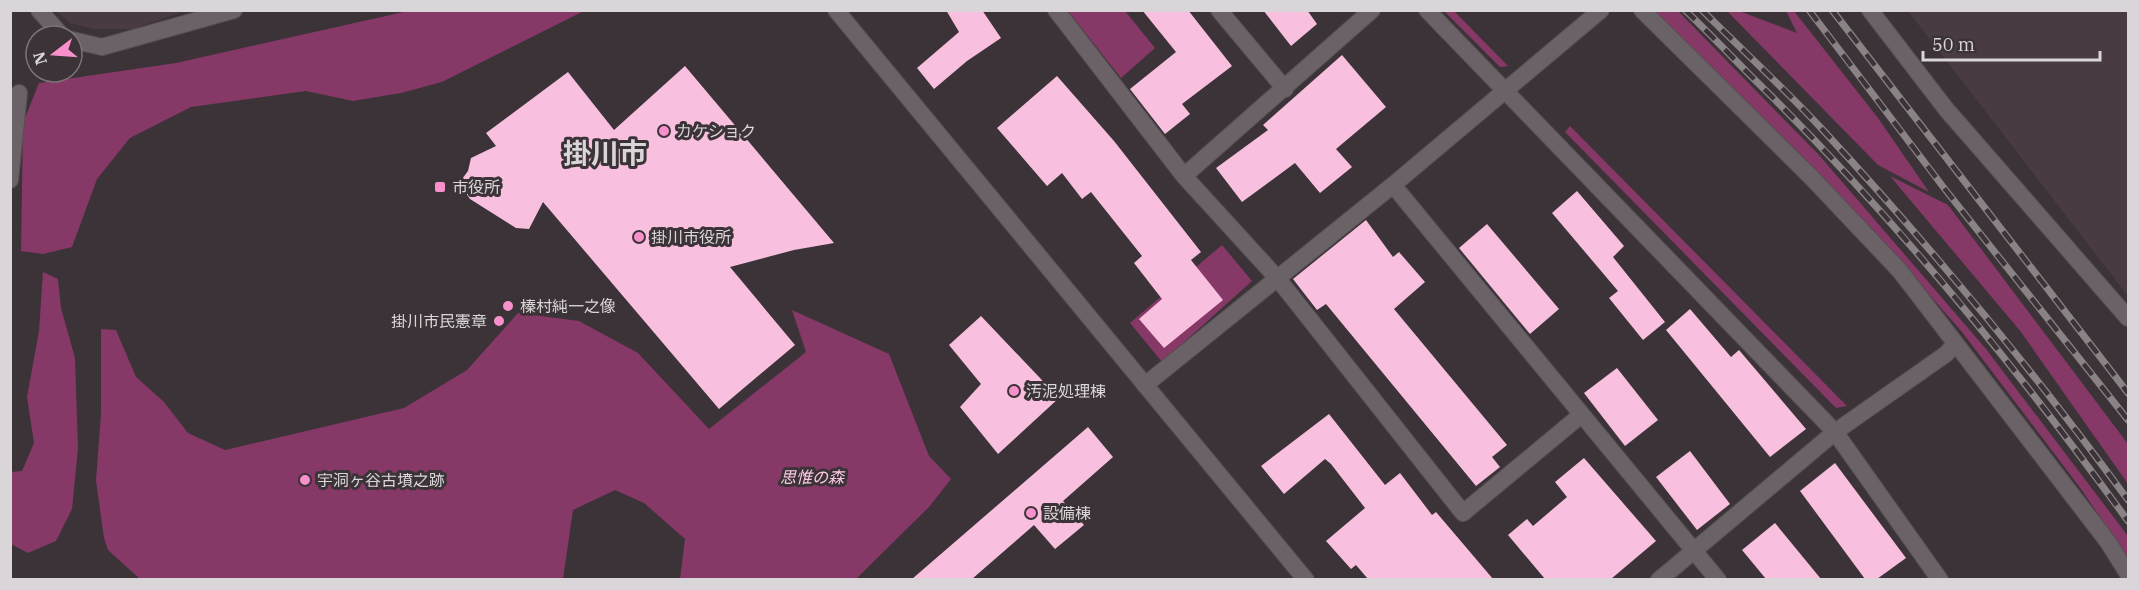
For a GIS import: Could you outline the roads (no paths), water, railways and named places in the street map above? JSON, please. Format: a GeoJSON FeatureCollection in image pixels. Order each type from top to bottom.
{"type":"FeatureCollection","features":[{"type":"Feature","properties":{"kind":"street"},"geometry":{"type":"LineString","coordinates":[[39,10],[51,24]]}},
{"type":"Feature","properties":{"kind":"street"},"geometry":{"type":"LineString","coordinates":[[84,43],[102,47],[234,10]]}},
{"type":"Feature","properties":{"kind":"street"},"geometry":{"type":"LineString","coordinates":[[836,10],[1306,579]]}},
{"type":"Feature","properties":{"kind":"street"},"geometry":{"type":"LineString","coordinates":[[1056,10],[1184,176],[1278,279],[1463,513],[1581,415]]}},
{"type":"Feature","properties":{"kind":"street"},"geometry":{"type":"LineString","coordinates":[[1219,10],[1285,89]]}},
{"type":"Feature","properties":{"kind":"street"},"geometry":{"type":"LineString","coordinates":[[1184,176],[1372,10]]}},
{"type":"Feature","properties":{"kind":"street"},"geometry":{"type":"LineString","coordinates":[[1427,10],[1835,432],[1940,579]]}},
{"type":"Feature","properties":{"kind":"street"},"geometry":{"type":"LineString","coordinates":[[1145,385],[1393,185],[1601,10]]}},
{"type":"Feature","properties":{"kind":"street"},"geometry":{"type":"LineString","coordinates":[[1642,10],[1811,177],[1884,254],[2108,542],[2128,574]]}},
{"type":"Feature","properties":{"kind":"street"},"geometry":{"type":"LineString","coordinates":[[1870,10],[1946,109],[2128,318]]}},
{"type":"Feature","properties":{"kind":"street"},"geometry":{"type":"LineString","coordinates":[[10,180],[19,93]]}},
{"type":"Feature","properties":{"kind":"street"},"geometry":{"type":"LineString","coordinates":[[1393,185],[1718,579]]}},
{"type":"Feature","properties":{"kind":"street"},"geometry":{"type":"LineString","coordinates":[[1659,579],[1835,432],[1946,354],[1955,344]]}},
{"type":"Feature","properties":{"kind":"railway"},"geometry":{"type":"LineString","coordinates":[[1685,10],[1807,132],[1905,238],[2042,405],[2128,521]]}},
{"type":"Feature","properties":{"kind":"railway"},"geometry":{"type":"LineString","coordinates":[[1702,10],[1808,114],[1863,173],[1980,310],[2128,500]]}},
{"type":"Feature","properties":{"kind":"railway"},"geometry":{"type":"LineString","coordinates":[[1809,10],[1944,188],[2128,420]]}},
{"type":"Feature","properties":{"kind":"railway"},"geometry":{"type":"LineString","coordinates":[[1832,10],[2128,393]]}},
{"type":"Feature","properties":{"kind":"place","name":"カケショク"},"geometry":{"type":"Point","coordinates":[664,131]}},
{"type":"Feature","properties":{"kind":"place","name":"市役所"},"geometry":{"type":"Point","coordinates":[440,187]}},
{"type":"Feature","properties":{"kind":"place","name":"掛川市役所"},"geometry":{"type":"Point","coordinates":[639,237]}},
{"type":"Feature","properties":{"kind":"place","name":"榛村純一之像"},"geometry":{"type":"Point","coordinates":[508,306]}},
{"type":"Feature","properties":{"kind":"place","name":"掛川市民憲章"},"geometry":{"type":"Point","coordinates":[499,321]}},
{"type":"Feature","properties":{"kind":"place","name":"汚泥処理棟"},"geometry":{"type":"Point","coordinates":[1014,391]}},
{"type":"Feature","properties":{"kind":"place","name":"宇洞ヶ谷古墳之跡"},"geometry":{"type":"Point","coordinates":[305,480]}},
{"type":"Feature","properties":{"kind":"place","name":"設備棟"},"geometry":{"type":"Point","coordinates":[1031,513]}},
{"type":"Feature","properties":{"kind":"district","name":"掛川市"},"geometry":{"type":"Point","coordinates":[605,152]}},
{"type":"Feature","properties":{"kind":"park label","name":"思惟の森"},"geometry":{"type":"Point","coordinates":[812,477]}}]}
